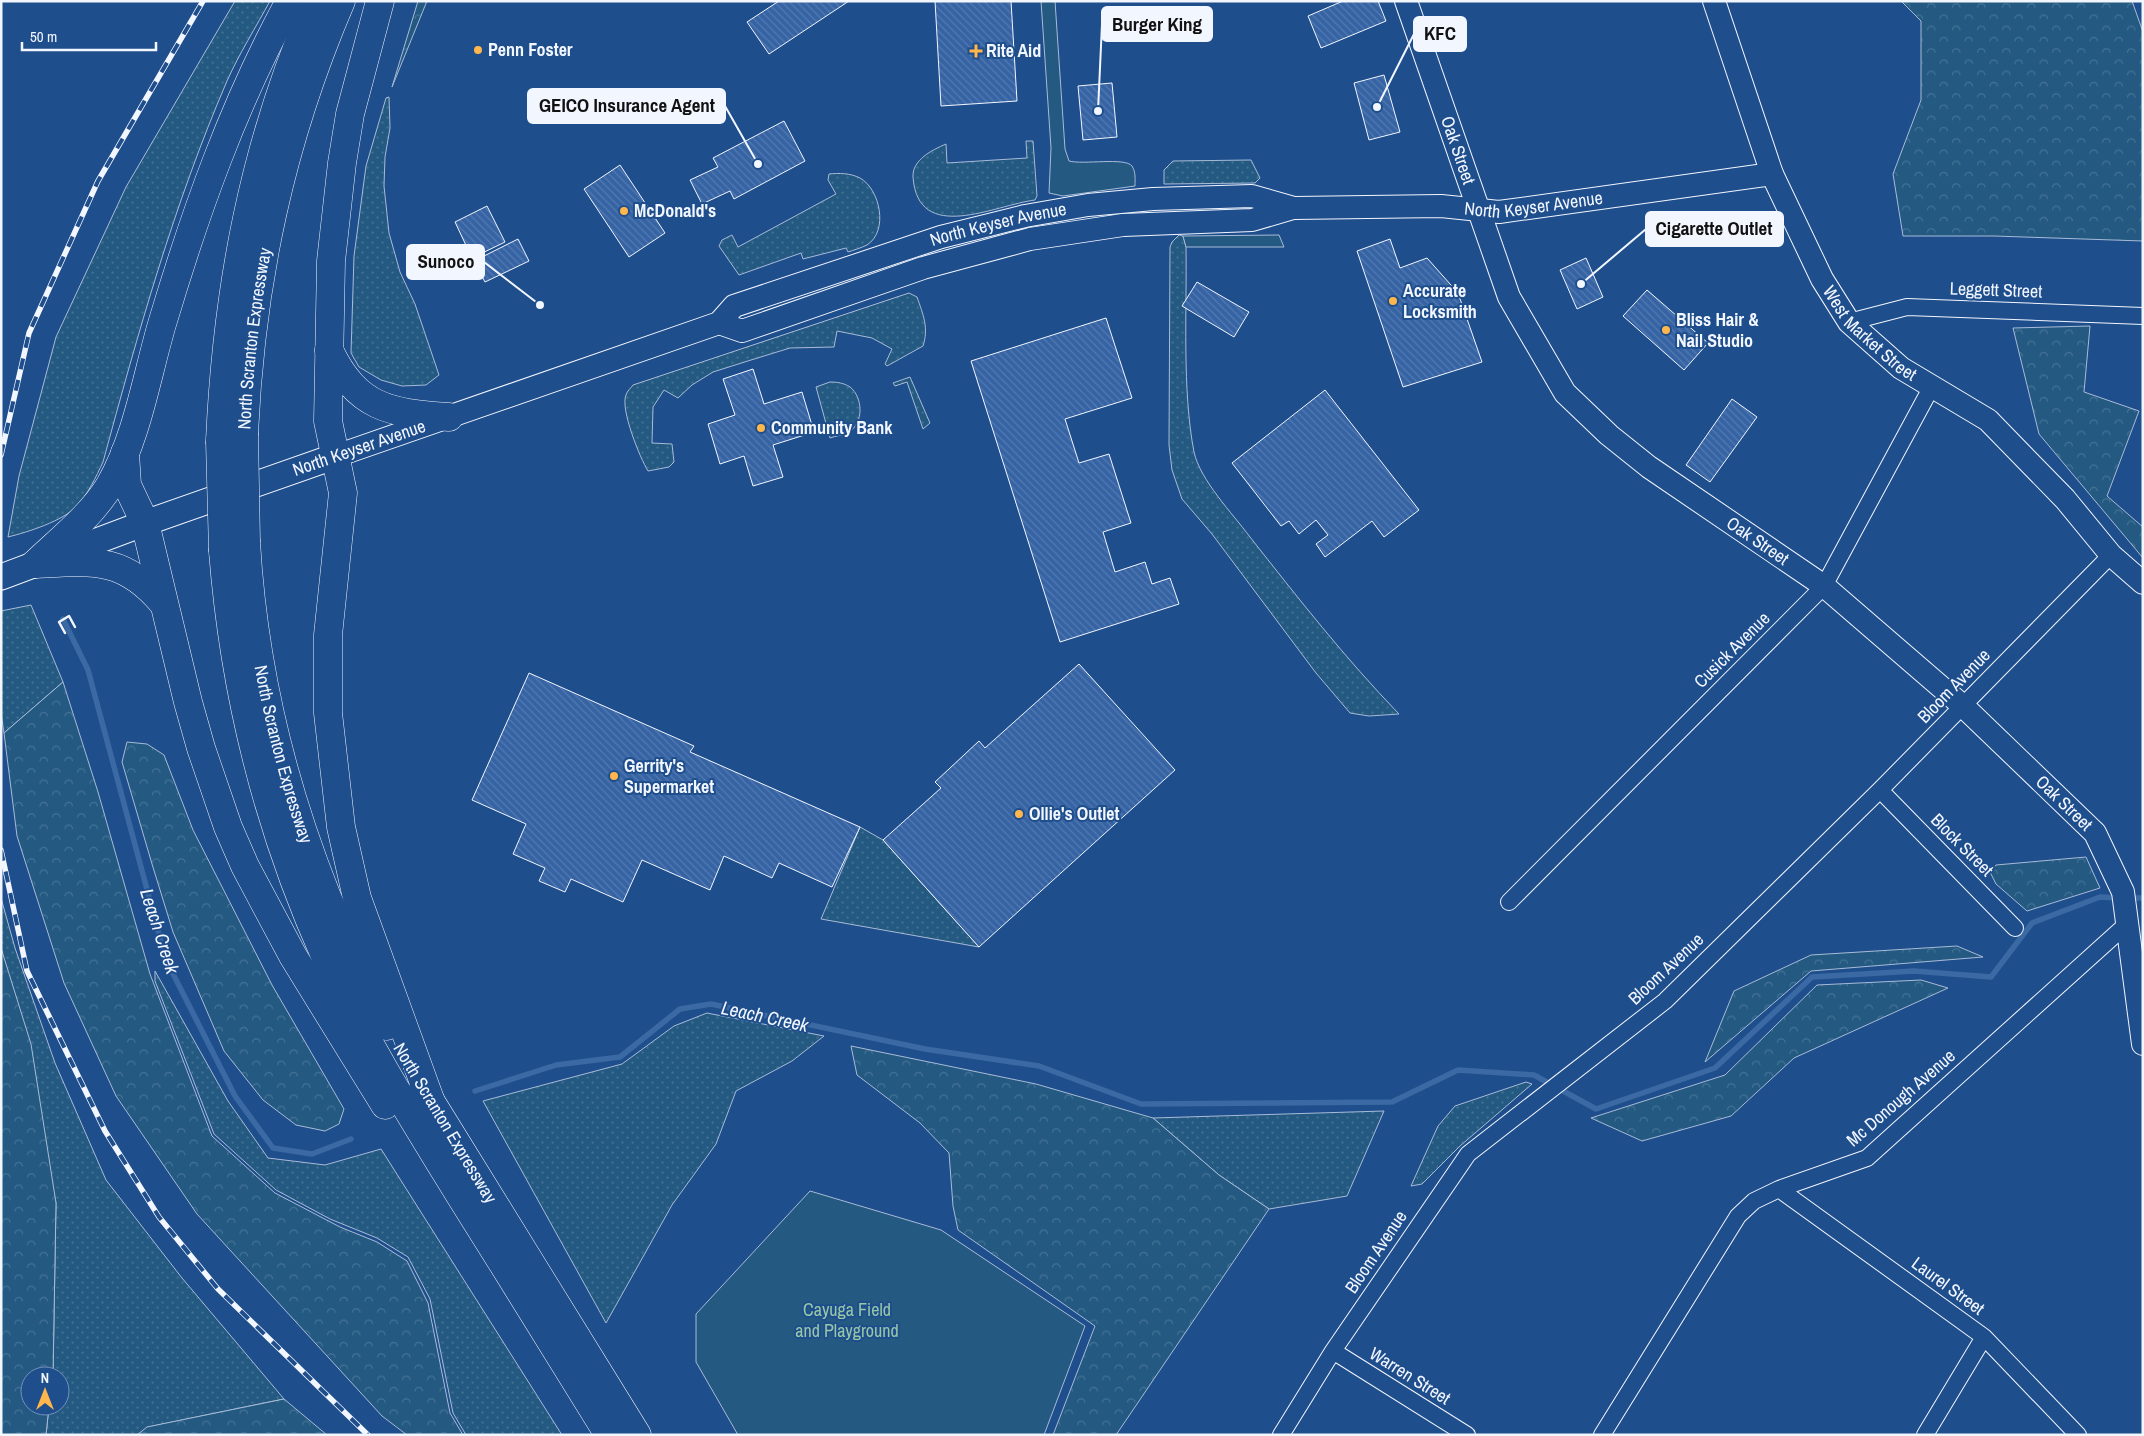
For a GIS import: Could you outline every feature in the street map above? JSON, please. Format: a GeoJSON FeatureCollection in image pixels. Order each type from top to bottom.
{"type":"FeatureCollection","features":[{"type":"Feature","properties":{"kind":"highway"},"geometry":{"type":"LineString","coordinates":[[35,564],[90,512],[109,485],[125,454],[162,324],[208,184],[244,94],[290,1]]}},
{"type":"Feature","properties":{"kind":"highway","name":"North Scranton Expressway"},"geometry":{"type":"LineString","coordinates":[[316,1],[275,109],[242,235],[226,350],[232,437],[235,546],[231,634],[248,723],[273,818],[307,912],[339,983],[412,1117],[609,1435]]}},
{"type":"Feature","properties":{"kind":"highway","name":"North Scranton Expressway"},"geometry":{"type":"LineString","coordinates":[[232,437],[272,212],[298,116],[313,71],[341,1]]}},
{"type":"Feature","properties":{"kind":"highway"},"geometry":{"type":"LineString","coordinates":[[380,1],[360,73],[342,163],[331,261],[328,421],[343,493],[331,596],[327,674],[330,742],[335,791],[348,865],[357,898],[432,1105]]}},
{"type":"Feature","properties":{"kind":"highway"},"geometry":{"type":"LineString","coordinates":[[329,349],[344,378],[367,398],[384,408],[401,412],[449,417]]}},
{"type":"Feature","properties":{"kind":"highway"},"geometry":{"type":"LineString","coordinates":[[125,454],[127,485],[145,523],[188,702],[213,787],[228,827],[268,911],[341,1037],[378,1094],[527,1303]]}},
{"type":"Feature","properties":{"kind":"highway","name":"North Scranton Expressway"},"geometry":{"type":"LineString","coordinates":[[235,546],[249,586],[262,675],[295,811],[315,867],[348,948],[394,1038],[432,1105],[637,1435]]}},
{"type":"Feature","properties":{"kind":"highway"},"geometry":{"type":"LineString","coordinates":[[35,564],[89,563],[122,569],[149,586],[164,604]]}},
{"type":"Feature","properties":{"kind":"main road","name":"Oak Street"},"geometry":{"type":"LineString","coordinates":[[1406,1],[1509,297],[1565,393],[1609,435],[1649,467],[1824,586],[1962,706],[2095,833],[2123,892],[2142,1040]]}},
{"type":"Feature","properties":{"kind":"main road","name":"West Market Street"},"geometry":{"type":"LineString","coordinates":[[1714,1],[1772,174],[1822,279],[1849,322],[1901,368],[1931,388],[1988,420],[2065,499],[2112,555],[2143,583]]}},
{"type":"Feature","properties":{"kind":"main road","name":"North Keyser Avenue"},"geometry":{"type":"LineString","coordinates":[[1,577],[145,523],[719,323],[734,306],[932,240],[1025,216],[1096,204],[1183,198],[1252,196],[1294,208],[1441,206],[1500,212],[1772,174]]}},
{"type":"Feature","properties":{"kind":"street","name":"Leggett Street"},"geometry":{"type":"LineString","coordinates":[[1849,322],[1907,307],[2143,316]]}},
{"type":"Feature","properties":{"kind":"street","name":"Cusick Avenue"},"geometry":{"type":"LineString","coordinates":[[1509,902],[1824,586],[1931,388]]}},
{"type":"Feature","properties":{"kind":"street","name":"Bloom Avenue"},"geometry":{"type":"LineString","coordinates":[[1281,1435],[1333,1351],[1468,1154],[1665,1001],[1880,790],[2112,555]]}},
{"type":"Feature","properties":{"kind":"street","name":"Block Street"},"geometry":{"type":"LineString","coordinates":[[1880,790],[2016,928]]}},
{"type":"Feature","properties":{"kind":"street","name":"Mc Donough Avenue"},"geometry":{"type":"LineString","coordinates":[[1602,1435],[1738,1216],[1754,1201],[1779,1189],[1867,1158],[2127,924]]}},
{"type":"Feature","properties":{"kind":"street","name":"Laurel Street"},"geometry":{"type":"LineString","coordinates":[[1779,1189],[1984,1337],[2078,1435]]}},
{"type":"Feature","properties":{"kind":"street"},"geometry":{"type":"LineString","coordinates":[[1925,1435],[1984,1337]]}},
{"type":"Feature","properties":{"kind":"street","name":"Warren Street"},"geometry":{"type":"LineString","coordinates":[[1333,1351],[1467,1435]]}},
{"type":"Feature","properties":{"kind":"green space"},"geometry":{"type":"Polygon","coordinates":[[[235,1],[270,1],[227,81],[190,174],[158,269],[103,462],[85,496],[71,511],[45,525],[8,537],[19,476],[56,337],[126,187],[235,1]]]}},
{"type":"Feature","properties":{"kind":"green space"},"geometry":{"type":"Polygon","coordinates":[[[418,1],[427,1],[392,87],[418,1]]]}},
{"type":"Feature","properties":{"kind":"green space"},"geometry":{"type":"Polygon","coordinates":[[[1041,1],[1055,1],[1065,149],[1069,161],[1128,163],[1134,171],[1135,186],[1063,196],[1049,193],[1051,148],[1041,1]]]}},
{"type":"Feature","properties":{"kind":"green space"},"geometry":{"type":"Polygon","coordinates":[[[1901,1],[2132,1],[2143,32],[2143,241],[1994,236],[1903,236],[1893,174],[1921,100],[1921,21],[1901,1]]]}},
{"type":"Feature","properties":{"kind":"green space"},"geometry":{"type":"Polygon","coordinates":[[[389,97],[390,128],[385,157],[384,186],[389,233],[400,272],[415,304],[439,375],[426,385],[402,386],[381,380],[359,367],[351,353],[354,256],[366,166],[386,98],[389,97]]]}},
{"type":"Feature","properties":{"kind":"green space"},"geometry":{"type":"Polygon","coordinates":[[[1026,141],[1033,141],[1037,196],[1035,200],[961,216],[943,215],[929,210],[918,198],[913,177],[914,171],[919,161],[935,149],[946,144],[947,163],[1027,158],[1026,141]]]}},
{"type":"Feature","properties":{"kind":"green space"},"geometry":{"type":"Polygon","coordinates":[[[1251,160],[1260,178],[1255,183],[1164,184],[1164,170],[1173,161],[1251,160]]]}},
{"type":"Feature","properties":{"kind":"green space"},"geometry":{"type":"Polygon","coordinates":[[[837,173],[856,176],[867,183],[873,191],[877,200],[880,221],[874,239],[867,245],[848,252],[846,248],[803,259],[801,253],[739,275],[719,246],[722,240],[732,235],[738,247],[836,194],[828,180],[829,174],[837,173]]]}},
{"type":"Feature","properties":{"kind":"green space"},"geometry":{"type":"Polygon","coordinates":[[[1179,235],[1183,236],[1186,247],[1186,377],[1190,428],[1197,463],[1218,496],[1304,605],[1399,714],[1369,716],[1350,713],[1316,673],[1212,534],[1182,499],[1172,470],[1169,445],[1170,247],[1179,235]]]}},
{"type":"Feature","properties":{"kind":"green space"},"geometry":{"type":"Polygon","coordinates":[[[1279,235],[1284,247],[1186,247],[1183,236],[1279,235]]]}},
{"type":"Feature","properties":{"kind":"green space"},"geometry":{"type":"Polygon","coordinates":[[[909,293],[917,297],[923,315],[925,339],[923,346],[887,366],[885,364],[892,349],[872,338],[837,331],[834,347],[790,348],[713,372],[692,385],[678,398],[664,390],[653,407],[652,443],[672,444],[674,462],[669,467],[648,471],[640,456],[626,411],[626,395],[633,385],[909,293]]]}},
{"type":"Feature","properties":{"kind":"green space"},"geometry":{"type":"Polygon","coordinates":[[[2090,326],[2084,392],[2139,411],[2107,496],[2143,527],[2143,558],[2039,434],[2013,328],[2090,326]]]}},
{"type":"Feature","properties":{"kind":"green space"},"geometry":{"type":"Polygon","coordinates":[[[910,377],[930,423],[923,429],[907,382],[895,386],[893,383],[910,377]]]}},
{"type":"Feature","properties":{"kind":"green space"},"geometry":{"type":"Polygon","coordinates":[[[830,382],[850,387],[857,397],[860,410],[854,428],[847,433],[830,438],[816,387],[830,382]]]}},
{"type":"Feature","properties":{"kind":"green space"},"geometry":{"type":"Polygon","coordinates":[[[31,605],[63,682],[4,733],[1,713],[1,611],[31,605]]]}},
{"type":"Feature","properties":{"kind":"green space"},"geometry":{"type":"Polygon","coordinates":[[[63,682],[98,792],[150,974],[212,1136],[275,1193],[340,1227],[377,1242],[407,1261],[428,1303],[450,1413],[463,1435],[407,1435],[382,1416],[197,1214],[116,1096],[64,983],[17,836],[4,733],[63,682]]]}},
{"type":"Feature","properties":{"kind":"green space"},"geometry":{"type":"Polygon","coordinates":[[[127,742],[147,744],[164,755],[193,830],[272,985],[344,1109],[339,1124],[325,1131],[296,1125],[263,1100],[224,1051],[173,932],[122,762],[127,742]]]}},
{"type":"Feature","properties":{"kind":"green space"},"geometry":{"type":"Polygon","coordinates":[[[860,827],[883,840],[979,947],[821,919],[860,827]]]}},
{"type":"Feature","properties":{"kind":"green space"},"geometry":{"type":"Polygon","coordinates":[[[2086,857],[2100,888],[2027,911],[1996,884],[1990,872],[1996,865],[2086,857]]]}},
{"type":"Feature","properties":{"kind":"green space"},"geometry":{"type":"Polygon","coordinates":[[[1,898],[15,948],[55,1063],[106,1180],[182,1278],[284,1399],[148,1427],[137,1435],[46,1435],[48,1416],[70,1416],[70,1366],[53,1366],[56,1203],[1,948],[1,898]]]}},
{"type":"Feature","properties":{"kind":"green space"},"geometry":{"type":"Polygon","coordinates":[[[1957,946],[1983,957],[1811,971],[1705,1062],[1734,991],[1811,955],[1957,946]]]}},
{"type":"Feature","properties":{"kind":"green space"},"geometry":{"type":"Polygon","coordinates":[[[1,948],[31,1044],[56,1203],[53,1366],[20,1366],[20,1416],[48,1416],[46,1435],[1,1435],[1,948]]]}},
{"type":"Feature","properties":{"kind":"green space"},"geometry":{"type":"Polygon","coordinates":[[[155,971],[228,1101],[268,1158],[325,1165],[381,1149],[562,1435],[466,1435],[453,1413],[430,1299],[408,1257],[377,1238],[330,1219],[276,1190],[214,1134],[155,981],[155,971]]]}},
{"type":"Feature","properties":{"kind":"green space"},"geometry":{"type":"Polygon","coordinates":[[[1921,980],[1948,988],[1794,1058],[1731,1116],[1642,1141],[1591,1118],[1725,1075],[1817,985],[1921,980]]]}},
{"type":"Feature","properties":{"kind":"green space"},"geometry":{"type":"Polygon","coordinates":[[[707,1013],[824,1036],[792,1061],[736,1091],[716,1144],[672,1205],[606,1323],[483,1101],[622,1064],[674,1026],[707,1013]]]}},
{"type":"Feature","properties":{"kind":"green space"},"geometry":{"type":"Polygon","coordinates":[[[851,1046],[1036,1084],[1153,1118],[1219,1175],[1269,1209],[1116,1435],[1053,1435],[1095,1326],[958,1230],[953,1206],[949,1153],[920,1123],[857,1075],[851,1046]]]}},
{"type":"Feature","properties":{"kind":"green space"},"geometry":{"type":"Polygon","coordinates":[[[1526,1082],[1532,1084],[1460,1146],[1422,1184],[1411,1186],[1438,1126],[1455,1106],[1526,1082]]]}},
{"type":"Feature","properties":{"kind":"green space"},"geometry":{"type":"Polygon","coordinates":[[[1384,1111],[1347,1196],[1269,1209],[1219,1175],[1153,1118],[1384,1111]]]}},
{"type":"Feature","properties":{"kind":"green space","name":"Cayuga Field and Playground"},"geometry":{"type":"Polygon","coordinates":[[[810,1191],[941,1230],[1085,1326],[1044,1435],[738,1435],[696,1362],[696,1314],[810,1191]]]}},
{"type":"Feature","properties":{"kind":"green space"},"geometry":{"type":"Polygon","coordinates":[[[284,1399],[327,1435],[137,1435],[147,1427],[284,1399]]]}},
{"type":"Feature","properties":{"kind":"building"},"geometry":{"type":"Polygon","coordinates":[[[779,1],[849,1],[769,54],[747,22],[779,1]]]}},
{"type":"Feature","properties":{"kind":"building","name":"Rite Aid"},"geometry":{"type":"Polygon","coordinates":[[[935,1],[1011,1],[1017,101],[941,106],[935,1]]]}},
{"type":"Feature","properties":{"kind":"building"},"geometry":{"type":"Polygon","coordinates":[[[1343,1],[1378,1],[1386,21],[1321,48],[1308,16],[1343,1]]]}},
{"type":"Feature","properties":{"kind":"building"},"geometry":{"type":"Polygon","coordinates":[[[1384,75],[1400,132],[1369,140],[1354,83],[1384,75]]]}},
{"type":"Feature","properties":{"kind":"building"},"geometry":{"type":"Polygon","coordinates":[[[1112,83],[1117,137],[1083,140],[1078,86],[1112,83]]]}},
{"type":"Feature","properties":{"kind":"building"},"geometry":{"type":"Polygon","coordinates":[[[784,121],[805,161],[734,199],[730,191],[702,204],[690,180],[718,167],[713,158],[784,121]]]}},
{"type":"Feature","properties":{"kind":"building","name":"McDonald's"},"geometry":{"type":"Polygon","coordinates":[[[620,165],[665,233],[629,257],[584,189],[620,165]]]}},
{"type":"Feature","properties":{"kind":"building"},"geometry":{"type":"Polygon","coordinates":[[[487,206],[505,242],[472,258],[455,222],[487,206]]]}},
{"type":"Feature","properties":{"kind":"building"},"geometry":{"type":"Polygon","coordinates":[[[518,239],[529,261],[485,282],[474,261],[518,239]]]}},
{"type":"Feature","properties":{"kind":"building"},"geometry":{"type":"Polygon","coordinates":[[[1390,239],[1400,268],[1427,258],[1458,293],[1482,362],[1403,387],[1357,251],[1390,239]]]}},
{"type":"Feature","properties":{"kind":"building"},"geometry":{"type":"Polygon","coordinates":[[[1586,258],[1603,297],[1577,309],[1560,270],[1586,258]]]}},
{"type":"Feature","properties":{"kind":"building"},"geometry":{"type":"Polygon","coordinates":[[[1197,282],[1249,312],[1234,337],[1182,306],[1197,282]]]}},
{"type":"Feature","properties":{"kind":"building","name":"Bliss Hair & Nail Studio"},"geometry":{"type":"Polygon","coordinates":[[[1647,290],[1708,343],[1684,370],[1623,316],[1647,290]]]}},
{"type":"Feature","properties":{"kind":"building"},"geometry":{"type":"Polygon","coordinates":[[[1106,318],[1132,398],[1065,419],[1079,463],[1109,454],[1131,523],[1103,532],[1115,572],[1145,562],[1152,584],[1170,578],[1179,604],[1060,642],[971,361],[1106,318]]]}},
{"type":"Feature","properties":{"kind":"building","name":"Community Bank"},"geometry":{"type":"Polygon","coordinates":[[[753,369],[764,404],[802,392],[814,432],[773,445],[783,477],[753,486],[744,456],[720,464],[708,424],[735,415],[723,379],[753,369]]]}},
{"type":"Feature","properties":{"kind":"building"},"geometry":{"type":"Polygon","coordinates":[[[1325,390],[1419,510],[1384,537],[1372,521],[1325,557],[1316,544],[1328,535],[1316,520],[1299,534],[1289,521],[1281,526],[1232,463],[1325,390]]]}},
{"type":"Feature","properties":{"kind":"building"},"geometry":{"type":"Polygon","coordinates":[[[1732,399],[1757,417],[1710,482],[1686,465],[1732,399]]]}},
{"type":"Feature","properties":{"kind":"building","name":"Ollie's Outlet"},"geometry":{"type":"Polygon","coordinates":[[[1079,664],[1175,770],[979,947],[883,840],[941,788],[935,782],[979,741],[985,748],[1079,664]]]}},
{"type":"Feature","properties":{"kind":"building","name":"Gerrity's Supermarket"},"geometry":{"type":"Polygon","coordinates":[[[529,673],[694,746],[690,752],[860,827],[832,887],[779,863],[772,878],[724,856],[710,890],[642,860],[623,902],[571,879],[565,892],[539,881],[545,868],[513,854],[526,824],[472,800],[529,673]]]}},
{"type":"Feature","properties":{"kind":"waterway","name":"Leach Creek"},"geometry":{"type":"LineString","coordinates":[[63,619],[88,670],[166,960],[235,1096],[273,1148],[312,1154],[351,1139]]}},
{"type":"Feature","properties":{"kind":"waterway"},"geometry":{"type":"LineString","coordinates":[[475,1091],[556,1065],[620,1057],[680,1009],[711,1004],[925,1049],[1039,1066],[1141,1104],[1392,1102],[1458,1070],[1534,1075],[1596,1109],[1715,1068],[1812,977],[1914,971],[1991,977],[2032,923],[2100,897],[2118,898]]}},
{"type":"Feature","properties":{"kind":"waterway"},"geometry":{"type":"LineString","coordinates":[[2127,898],[2143,898]]}},
{"type":"Feature","properties":{"kind":"railway"},"geometry":{"type":"LineString","coordinates":[[1,455],[29,333],[98,181],[203,1]]}},
{"type":"Feature","properties":{"kind":"railway"},"geometry":{"type":"LineString","coordinates":[[1,850],[27,971],[105,1131],[159,1217],[218,1289],[368,1435]]}},
{"type":"Feature","properties":{"kind":"wall"},"geometry":{"type":"LineString","coordinates":[[65,633],[59,622],[69,616],[75,627]]}},
{"type":"Feature","properties":{"kind":"place","name":"Penn Foster"},"geometry":{"type":"Point","coordinates":[478,50]}},
{"type":"Feature","properties":{"kind":"place","name":"Rite Aid"},"geometry":{"type":"Point","coordinates":[976,51]}},
{"type":"Feature","properties":{"kind":"place","name":"KFC"},"geometry":{"type":"Point","coordinates":[1377,107]}},
{"type":"Feature","properties":{"kind":"place","name":"Burger King"},"geometry":{"type":"Point","coordinates":[1098,111]}},
{"type":"Feature","properties":{"kind":"place","name":"GEICO Insurance Agent"},"geometry":{"type":"Point","coordinates":[758,164]}},
{"type":"Feature","properties":{"kind":"place","name":"McDonald's"},"geometry":{"type":"Point","coordinates":[624,211]}},
{"type":"Feature","properties":{"kind":"place","name":"Cigarette Outlet"},"geometry":{"type":"Point","coordinates":[1581,284]}},
{"type":"Feature","properties":{"kind":"place","name":"Accurate Locksmith"},"geometry":{"type":"Point","coordinates":[1393,301]}},
{"type":"Feature","properties":{"kind":"place","name":"Sunoco"},"geometry":{"type":"Point","coordinates":[540,305]}},
{"type":"Feature","properties":{"kind":"place","name":"Bliss Hair & Nail Studio"},"geometry":{"type":"Point","coordinates":[1666,330]}},
{"type":"Feature","properties":{"kind":"place","name":"Community Bank"},"geometry":{"type":"Point","coordinates":[761,428]}},
{"type":"Feature","properties":{"kind":"place","name":"Gerrity's Supermarket"},"geometry":{"type":"Point","coordinates":[614,776]}},
{"type":"Feature","properties":{"kind":"place","name":"Ollie's Outlet"},"geometry":{"type":"Point","coordinates":[1019,814]}}]}
